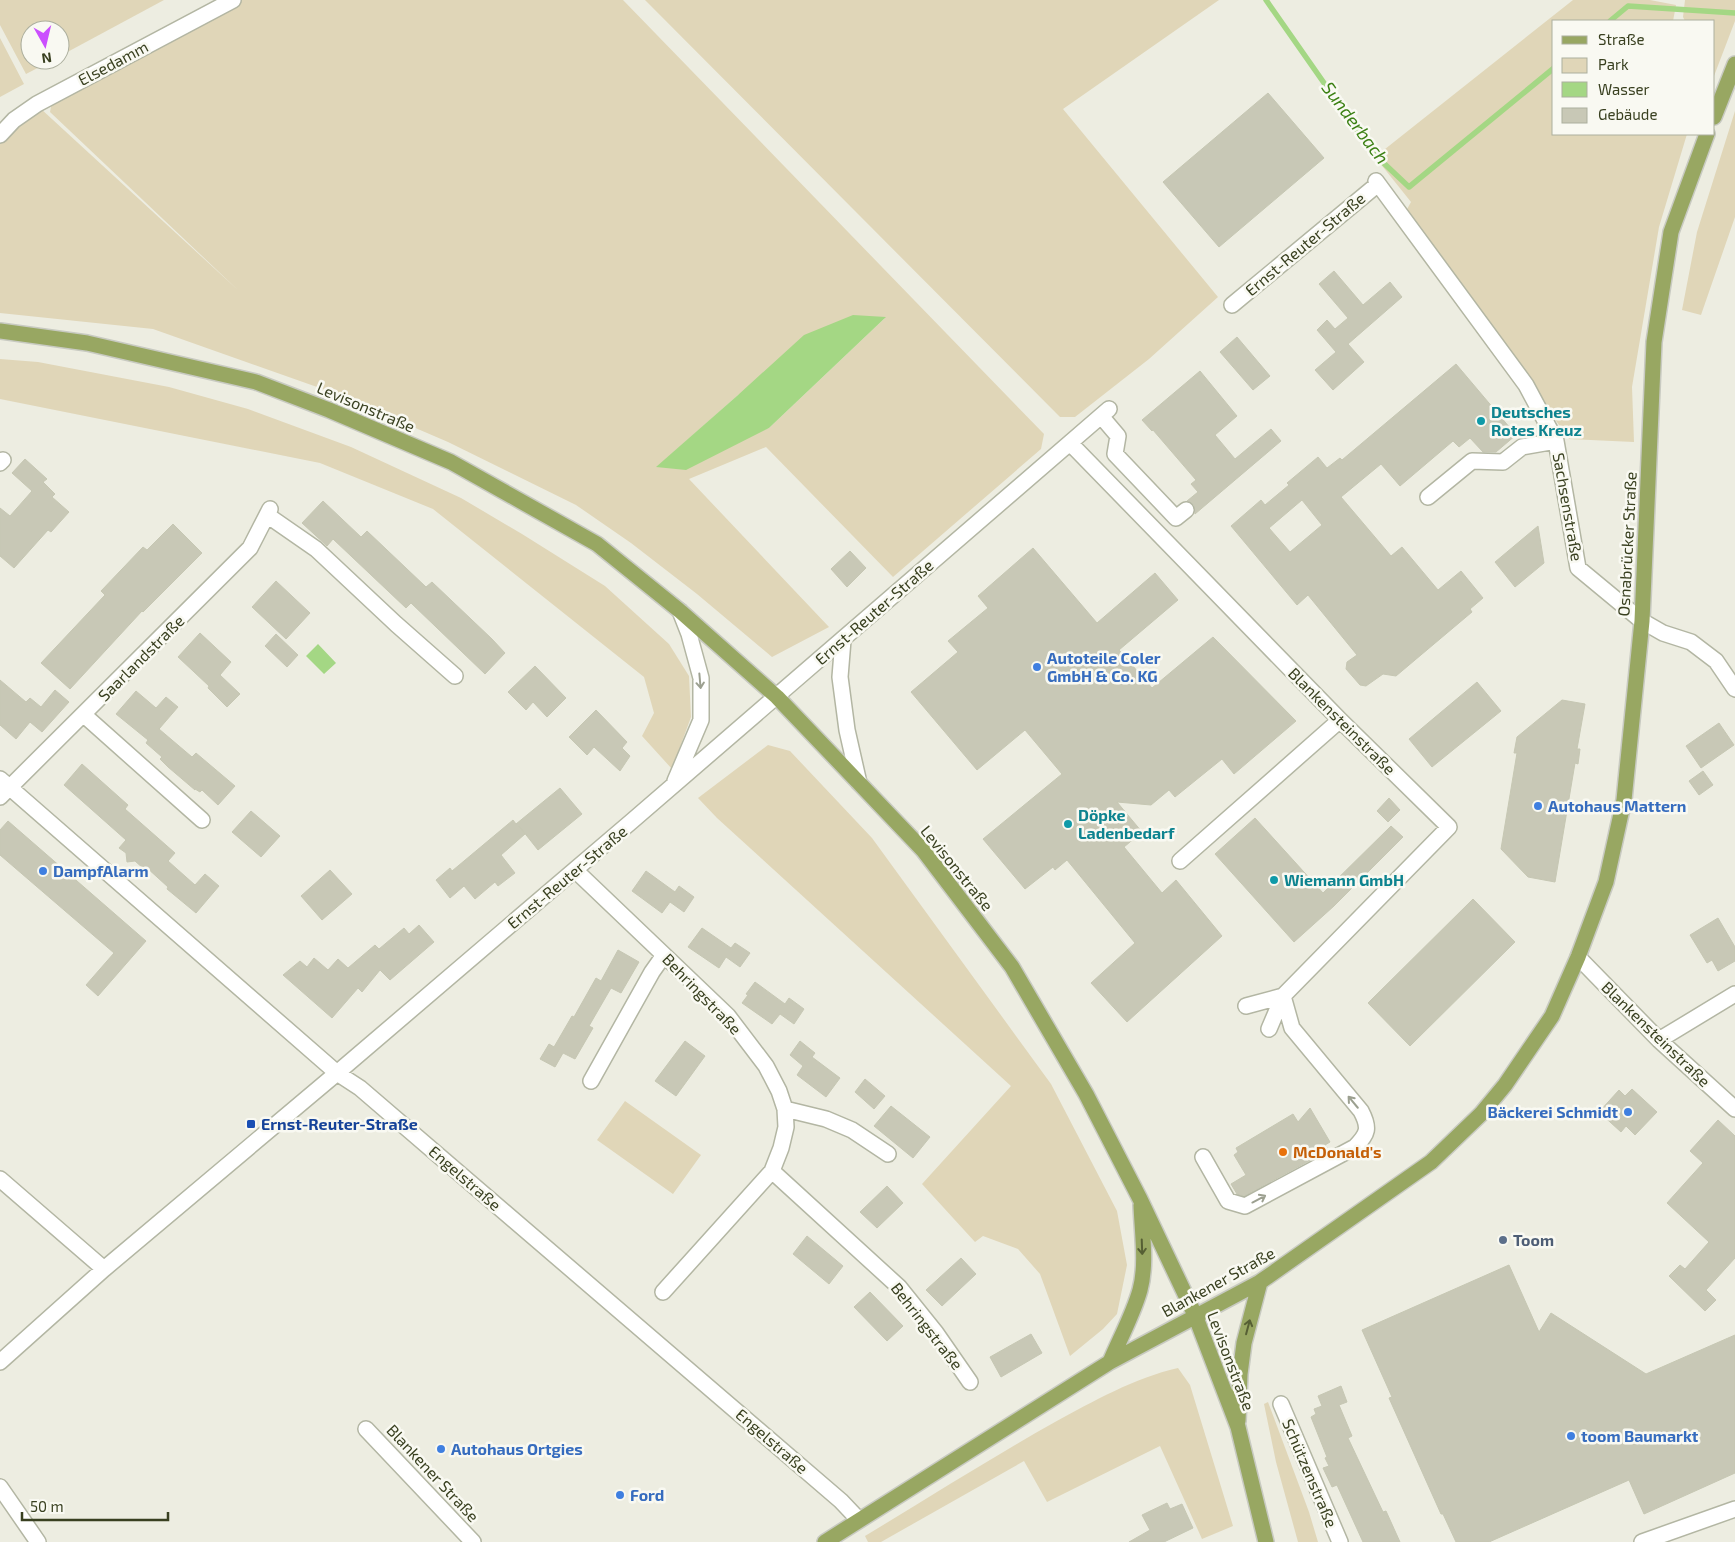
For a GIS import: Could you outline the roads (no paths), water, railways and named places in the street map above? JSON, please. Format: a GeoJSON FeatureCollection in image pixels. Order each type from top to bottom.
{"type":"FeatureCollection","features":[{"type":"Feature","properties":{"kind":"main road"},"geometry":{"type":"LineString","coordinates":[[1715,114],[1735,64]]}},
{"type":"Feature","properties":{"kind":"main road","name":"Osnabrücker Straße"},"geometry":{"type":"LineString","coordinates":[[1578,957],[1606,882],[1624,800],[1642,621],[1654,342],[1671,232],[1707,135]]}},
{"type":"Feature","properties":{"kind":"main road","name":"Levisonstraße"},"geometry":{"type":"LineString","coordinates":[[0,331],[87,343],[256,382],[329,410],[451,462],[597,544],[680,611],[777,697],[923,850],[1012,967],[1086,1094],[1140,1199],[1195,1315],[1238,1427],[1266,1542]]}},
{"type":"Feature","properties":{"kind":"main road","name":"Blankener Straße"},"geometry":{"type":"LineString","coordinates":[[825,1542],[1110,1362],[1260,1282],[1431,1162],[1481,1114],[1505,1085],[1552,1016],[1578,957]]}},
{"type":"Feature","properties":{"kind":"main road","name":"Levisonstraße"},"geometry":{"type":"LineString","coordinates":[[1110,1362],[1132,1314],[1140,1289],[1143,1265],[1140,1199]]}},
{"type":"Feature","properties":{"kind":"main road","name":"Levisonstraße"},"geometry":{"type":"LineString","coordinates":[[1238,1427],[1240,1374],[1244,1343],[1260,1282]]}},
{"type":"Feature","properties":{"kind":"street","name":"Elsedamm"},"geometry":{"type":"LineString","coordinates":[[0,136],[14,120],[37,104],[233,0]]}},
{"type":"Feature","properties":{"kind":"street","name":"Sachsenstraße"},"geometry":{"type":"LineString","coordinates":[[1377,182],[1526,385],[1556,441],[1578,568],[1642,621],[1663,633],[1690,642],[1716,661],[1735,689]]}},
{"type":"Feature","properties":{"kind":"street","name":"Ernst-Reuter-Straße"},"geometry":{"type":"LineString","coordinates":[[1232,305],[1377,182]]}},
{"type":"Feature","properties":{"kind":"street","name":"Ernst-Reuter-Straße"},"geometry":{"type":"LineString","coordinates":[[0,1362],[104,1269],[575,870],[1105,412],[1118,436],[1115,454],[1176,518],[1186,510]]}},
{"type":"Feature","properties":{"kind":"street"},"geometry":{"type":"LineString","coordinates":[[1428,497],[1472,461],[1503,462],[1522,448],[1556,441]]}},
{"type":"Feature","properties":{"kind":"street","name":"Blankensteinstraße"},"geometry":{"type":"LineString","coordinates":[[1070,443],[1340,720],[1449,827],[1283,996]]}},
{"type":"Feature","properties":{"kind":"street","name":"Saarlandstraße"},"geometry":{"type":"LineString","coordinates":[[3,788],[84,715],[250,548],[268,512],[316,549],[455,676]]}},
{"type":"Feature","properties":{"kind":"street","name":"Levisonstraße"},"geometry":{"type":"LineString","coordinates":[[674,785],[701,720],[700,678],[689,634],[680,611]]}},
{"type":"Feature","properties":{"kind":"street"},"geometry":{"type":"LineString","coordinates":[[842,640],[840,677],[847,730],[859,783]]}},
{"type":"Feature","properties":{"kind":"street"},"geometry":{"type":"LineString","coordinates":[[84,715],[202,820]]}},
{"type":"Feature","properties":{"kind":"street"},"geometry":{"type":"LineString","coordinates":[[1180,861],[1340,720]]}},
{"type":"Feature","properties":{"kind":"street","name":"Engelstraße"},"geometry":{"type":"LineString","coordinates":[[3,788],[337,1073],[360,1088],[841,1501],[859,1520]]}},
{"type":"Feature","properties":{"kind":"street","name":"Behringstraße"},"geometry":{"type":"LineString","coordinates":[[575,870],[728,1016],[766,1066],[779,1091],[785,1109],[784,1134],[772,1171],[663,1292]]}},
{"type":"Feature","properties":{"kind":"street"},"geometry":{"type":"LineString","coordinates":[[591,1081],[652,972],[664,955]]}},
{"type":"Feature","properties":{"kind":"street","name":"Blankensteinstraße"},"geometry":{"type":"LineString","coordinates":[[1578,957],[1659,1040],[1735,1109]]}},
{"type":"Feature","properties":{"kind":"street"},"geometry":{"type":"LineString","coordinates":[[1659,1040],[1735,994]]}},
{"type":"Feature","properties":{"kind":"street"},"geometry":{"type":"LineString","coordinates":[[1246,1006],[1283,996]]}},
{"type":"Feature","properties":{"kind":"street"},"geometry":{"type":"LineString","coordinates":[[1268,1029],[1283,996]]}},
{"type":"Feature","properties":{"kind":"street"},"geometry":{"type":"LineString","coordinates":[[1203,1157],[1228,1202],[1245,1206],[1355,1147],[1364,1138],[1367,1128],[1361,1111],[1292,1028],[1283,996]]}},
{"type":"Feature","properties":{"kind":"street"},"geometry":{"type":"LineString","coordinates":[[785,1109],[826,1119],[843,1126],[888,1154]]}},
{"type":"Feature","properties":{"kind":"street","name":"Behringstraße"},"geometry":{"type":"LineString","coordinates":[[772,1171],[899,1286],[936,1333],[970,1382]]}},
{"type":"Feature","properties":{"kind":"street"},"geometry":{"type":"LineString","coordinates":[[0,1179],[104,1269]]}},
{"type":"Feature","properties":{"kind":"street","name":"Schützenstraße"},"geometry":{"type":"LineString","coordinates":[[1281,1404],[1340,1542]]}},
{"type":"Feature","properties":{"kind":"street","name":"Blankener Straße"},"geometry":{"type":"LineString","coordinates":[[366,1429],[473,1542]]}},
{"type":"Feature","properties":{"kind":"street"},"geometry":{"type":"LineString","coordinates":[[0,1487],[38,1542]]}},
{"type":"Feature","properties":{"kind":"street"},"geometry":{"type":"LineString","coordinates":[[1642,1542],[1735,1509]]}},
{"type":"Feature","properties":{"kind":"water"},"geometry":{"type":"Polygon","coordinates":[[[853,315],[886,317],[769,428],[686,470],[656,467],[804,335],[853,315]]]}},
{"type":"Feature","properties":{"kind":"water"},"geometry":{"type":"Polygon","coordinates":[[[318,644],[336,663],[324,674],[306,656],[318,644]]]}},
{"type":"Feature","properties":{"kind":"waterway","name":"Sunderbach"},"geometry":{"type":"LineString","coordinates":[[1266,0],[1373,153],[1409,187],[1552,70]]}},
{"type":"Feature","properties":{"kind":"waterway","name":"Sunderbach"},"geometry":{"type":"LineString","coordinates":[[1611,20],[1628,6],[1735,13]]}},
{"type":"Feature","properties":{"kind":"place","name":"Deutsches Rotes Kreuz"},"geometry":{"type":"Point","coordinates":[1481,421]}},
{"type":"Feature","properties":{"kind":"place","name":"Autoteile Coler GmbH & Co. KG"},"geometry":{"type":"Point","coordinates":[1037,667]}},
{"type":"Feature","properties":{"kind":"place","name":"Autohaus Mattern"},"geometry":{"type":"Point","coordinates":[1538,806]}},
{"type":"Feature","properties":{"kind":"place","name":"Döpke Ladenbedarf"},"geometry":{"type":"Point","coordinates":[1068,824]}},
{"type":"Feature","properties":{"kind":"place","name":"DampfAlarm"},"geometry":{"type":"Point","coordinates":[43,871]}},
{"type":"Feature","properties":{"kind":"place","name":"Wiemann GmbH"},"geometry":{"type":"Point","coordinates":[1274,880]}},
{"type":"Feature","properties":{"kind":"place","name":"Bäckerei Schmidt"},"geometry":{"type":"Point","coordinates":[1628,1112]}},
{"type":"Feature","properties":{"kind":"place","name":"Ernst-Reuter-Straße"},"geometry":{"type":"Point","coordinates":[251,1124]}},
{"type":"Feature","properties":{"kind":"place","name":"McDonald's"},"geometry":{"type":"Point","coordinates":[1283,1152]}},
{"type":"Feature","properties":{"kind":"place","name":"Toom"},"geometry":{"type":"Point","coordinates":[1503,1240]}},
{"type":"Feature","properties":{"kind":"place","name":"toom Baumarkt"},"geometry":{"type":"Point","coordinates":[1571,1436]}},
{"type":"Feature","properties":{"kind":"place","name":"Autohaus Ortgies"},"geometry":{"type":"Point","coordinates":[441,1449]}},
{"type":"Feature","properties":{"kind":"place","name":"Ford"},"geometry":{"type":"Point","coordinates":[620,1495]}}]}
